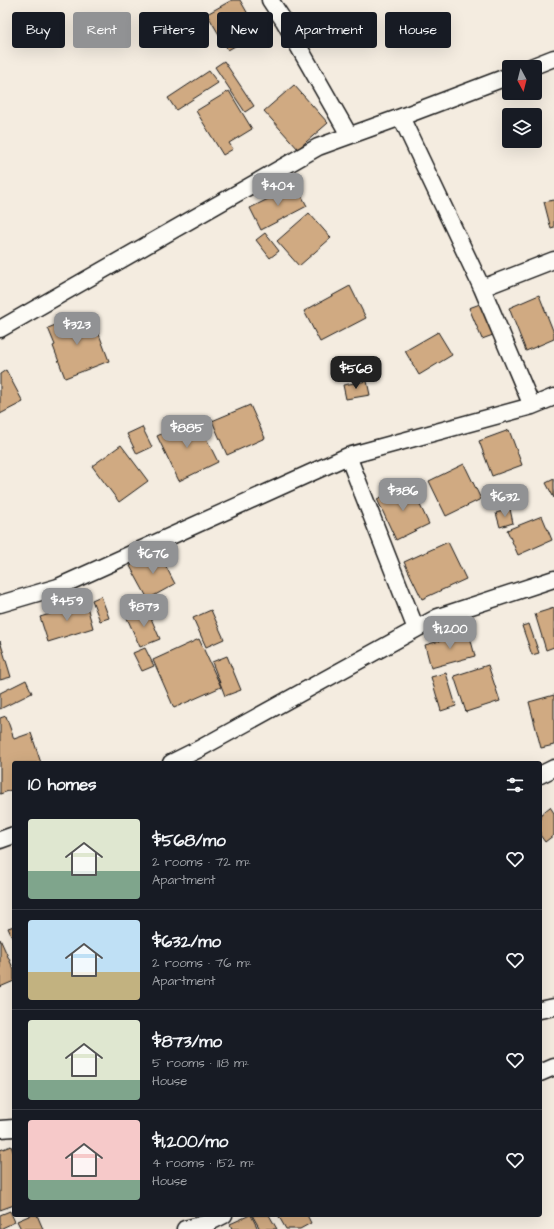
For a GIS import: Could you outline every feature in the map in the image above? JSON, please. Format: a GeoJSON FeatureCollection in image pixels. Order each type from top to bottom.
{"type":"FeatureCollection","features":[{"type":"Feature","properties":{"kind":"street"},"geometry":{"type":"LineString","coordinates":[[270,0],[284,21],[349,135]]}},
{"type":"Feature","properties":{"kind":"street"},"geometry":{"type":"LineString","coordinates":[[542,63],[554,58]]}},
{"type":"Feature","properties":{"kind":"street"},"geometry":{"type":"LineString","coordinates":[[0,329],[318,147],[502,79]]}},
{"type":"Feature","properties":{"kind":"street"},"geometry":{"type":"LineString","coordinates":[[401,117],[482,288],[532,406]]}},
{"type":"Feature","properties":{"kind":"street"},"geometry":{"type":"LineString","coordinates":[[482,288],[554,260]]}},
{"type":"Feature","properties":{"kind":"street"},"geometry":{"type":"LineString","coordinates":[[0,604],[58,587],[348,456],[532,406],[554,397]]}},
{"type":"Feature","properties":{"kind":"street"},"geometry":{"type":"LineString","coordinates":[[348,456],[416,629]]}},
{"type":"Feature","properties":{"kind":"street"},"geometry":{"type":"LineString","coordinates":[[175,761],[206,746],[438,617],[554,579]]}},
{"type":"Feature","properties":{"kind":"street"},"geometry":{"type":"LineString","coordinates":[[542,774],[554,768]]}},
{"type":"Feature","properties":{"kind":"street"},"geometry":{"type":"LineString","coordinates":[[0,840],[12,836]]}},
{"type":"Feature","properties":{"kind":"street"},"geometry":{"type":"LineString","coordinates":[[542,1010],[554,1007]]}},
{"type":"Feature","properties":{"kind":"street"},"geometry":{"type":"LineString","coordinates":[[542,1072],[554,1067]]}},
{"type":"Feature","properties":{"kind":"street"},"geometry":{"type":"LineString","coordinates":[[0,1129],[12,1128]]}},
{"type":"Feature","properties":{"kind":"street"},"geometry":{"type":"LineString","coordinates":[[185,1229],[208,1223],[220,1217]]}},
{"type":"Feature","properties":{"kind":"building"},"geometry":{"type":"Polygon","coordinates":[[[232,0],[240,0],[247,12],[217,12],[217,31],[209,17],[209,13],[232,0]]]}},
{"type":"Feature","properties":{"kind":"building"},"geometry":{"type":"Polygon","coordinates":[[[224,61],[254,106],[245,112],[215,67],[224,61]]]}},
{"type":"Feature","properties":{"kind":"building"},"geometry":{"type":"Polygon","coordinates":[[[209,71],[218,83],[176,110],[168,98],[209,71]]]}},
{"type":"Feature","properties":{"kind":"building"},"geometry":{"type":"Polygon","coordinates":[[[294,85],[328,123],[298,149],[264,111],[294,85]]]}},
{"type":"Feature","properties":{"kind":"building"},"geometry":{"type":"Polygon","coordinates":[[[229,91],[252,129],[229,143],[233,149],[223,155],[196,111],[229,91]]]}},
{"type":"Feature","properties":{"kind":"building"},"geometry":{"type":"Polygon","coordinates":[[[296,185],[307,206],[261,230],[250,208],[296,185]]]}},
{"type":"Feature","properties":{"kind":"building"},"geometry":{"type":"Polygon","coordinates":[[[554,200],[554,228],[551,229],[544,202],[554,200]]]}},
{"type":"Feature","properties":{"kind":"building"},"geometry":{"type":"Polygon","coordinates":[[[309,213],[331,238],[299,266],[277,241],[309,213]]]}},
{"type":"Feature","properties":{"kind":"building"},"geometry":{"type":"Polygon","coordinates":[[[265,233],[279,251],[270,258],[256,240],[265,233]]]}},
{"type":"Feature","properties":{"kind":"building"},"geometry":{"type":"Polygon","coordinates":[[[350,286],[366,318],[320,342],[304,311],[350,286]]]}},
{"type":"Feature","properties":{"kind":"building"},"geometry":{"type":"Polygon","coordinates":[[[539,295],[554,333],[554,339],[526,351],[509,308],[539,295]]]}},
{"type":"Feature","properties":{"kind":"building"},"geometry":{"type":"Polygon","coordinates":[[[480,304],[493,335],[482,339],[469,308],[480,304]]]}},
{"type":"Feature","properties":{"kind":"building"},"geometry":{"type":"Polygon","coordinates":[[[83,314],[90,332],[97,329],[109,361],[65,378],[48,328],[83,314]]]}},
{"type":"Feature","properties":{"kind":"building"},"geometry":{"type":"Polygon","coordinates":[[[438,332],[452,355],[419,375],[405,351],[438,332]]]}},
{"type":"Feature","properties":{"kind":"building"},"geometry":{"type":"Polygon","coordinates":[[[6,370],[23,402],[0,414],[0,374],[6,370]]]}},
{"type":"Feature","properties":{"kind":"building"},"geometry":{"type":"Polygon","coordinates":[[[367,381],[370,395],[346,399],[343,385],[367,381]]]}},
{"type":"Feature","properties":{"kind":"building"},"geometry":{"type":"Polygon","coordinates":[[[250,405],[265,438],[227,455],[212,421],[250,405]]]}},
{"type":"Feature","properties":{"kind":"building"},"geometry":{"type":"Polygon","coordinates":[[[196,418],[218,462],[179,481],[157,436],[196,418]]]}},
{"type":"Feature","properties":{"kind":"building"},"geometry":{"type":"Polygon","coordinates":[[[142,427],[152,447],[137,454],[127,434],[142,427]]]}},
{"type":"Feature","properties":{"kind":"building"},"geometry":{"type":"Polygon","coordinates":[[[509,430],[522,465],[492,476],[479,441],[509,430]]]}},
{"type":"Feature","properties":{"kind":"building"},"geometry":{"type":"Polygon","coordinates":[[[121,445],[148,481],[119,502],[92,466],[121,445]]]}},
{"type":"Feature","properties":{"kind":"building"},"geometry":{"type":"Polygon","coordinates":[[[464,464],[481,499],[446,516],[429,481],[464,464]]]}},
{"type":"Feature","properties":{"kind":"building"},"geometry":{"type":"Polygon","coordinates":[[[554,479],[554,498],[546,483],[554,479]]]}},
{"type":"Feature","properties":{"kind":"building"},"geometry":{"type":"Polygon","coordinates":[[[410,484],[429,524],[396,540],[377,499],[410,484]]]}},
{"type":"Feature","properties":{"kind":"building"},"geometry":{"type":"Polygon","coordinates":[[[510,509],[513,523],[500,527],[496,513],[510,509]]]}},
{"type":"Feature","properties":{"kind":"building"},"geometry":{"type":"Polygon","coordinates":[[[542,516],[552,540],[518,555],[507,530],[542,516]]]}},
{"type":"Feature","properties":{"kind":"building"},"geometry":{"type":"Polygon","coordinates":[[[448,542],[466,579],[422,599],[404,562],[448,542]]]}},
{"type":"Feature","properties":{"kind":"building"},"geometry":{"type":"Polygon","coordinates":[[[158,551],[175,584],[148,599],[130,566],[158,551]]]}},
{"type":"Feature","properties":{"kind":"building"},"geometry":{"type":"Polygon","coordinates":[[[101,596],[109,618],[100,621],[92,600],[101,596]]]}},
{"type":"Feature","properties":{"kind":"building"},"geometry":{"type":"Polygon","coordinates":[[[86,603],[93,628],[48,642],[40,617],[86,603]]]}},
{"type":"Feature","properties":{"kind":"building"},"geometry":{"type":"Polygon","coordinates":[[[554,608],[554,647],[546,650],[535,614],[554,608]]]}},
{"type":"Feature","properties":{"kind":"building"},"geometry":{"type":"Polygon","coordinates":[[[147,609],[160,639],[140,647],[127,618],[147,609]]]}},
{"type":"Feature","properties":{"kind":"building"},"geometry":{"type":"Polygon","coordinates":[[[211,610],[224,639],[206,647],[193,618],[211,610]]]}},
{"type":"Feature","properties":{"kind":"building"},"geometry":{"type":"Polygon","coordinates":[[[529,624],[539,653],[532,655],[522,626],[529,624]]]}},
{"type":"Feature","properties":{"kind":"building"},"geometry":{"type":"Polygon","coordinates":[[[469,633],[475,656],[431,668],[425,645],[469,633]]]}},
{"type":"Feature","properties":{"kind":"building"},"geometry":{"type":"Polygon","coordinates":[[[199,639],[221,687],[174,708],[153,660],[199,639]]]}},
{"type":"Feature","properties":{"kind":"building"},"geometry":{"type":"Polygon","coordinates":[[[0,641],[11,677],[0,680],[0,641]]]}},
{"type":"Feature","properties":{"kind":"building"},"geometry":{"type":"Polygon","coordinates":[[[145,648],[154,666],[142,671],[133,653],[145,648]]]}},
{"type":"Feature","properties":{"kind":"building"},"geometry":{"type":"Polygon","coordinates":[[[227,656],[241,690],[225,696],[212,662],[227,656]]]}},
{"type":"Feature","properties":{"kind":"building"},"geometry":{"type":"Polygon","coordinates":[[[488,665],[500,701],[466,712],[454,676],[488,665]]]}},
{"type":"Feature","properties":{"kind":"building"},"geometry":{"type":"Polygon","coordinates":[[[446,673],[456,706],[441,711],[431,677],[446,673]]]}},
{"type":"Feature","properties":{"kind":"building"},"geometry":{"type":"Polygon","coordinates":[[[26,680],[32,693],[0,709],[0,693],[26,680]]]}},
{"type":"Feature","properties":{"kind":"building"},"geometry":{"type":"Polygon","coordinates":[[[554,695],[554,745],[541,748],[529,702],[554,695]]]}},
{"type":"Feature","properties":{"kind":"building"},"geometry":{"type":"Polygon","coordinates":[[[6,716],[14,739],[31,733],[40,761],[12,761],[12,790],[0,794],[0,718],[6,716]]]}},
{"type":"Feature","properties":{"kind":"building"},"geometry":{"type":"Polygon","coordinates":[[[550,807],[554,813],[554,835],[545,842],[542,838],[542,813],[550,807]]]}},
{"type":"Feature","properties":{"kind":"building"},"geometry":{"type":"Polygon","coordinates":[[[12,927],[12,937],[8,928],[12,927]]]}},
{"type":"Feature","properties":{"kind":"building"},"geometry":{"type":"Polygon","coordinates":[[[0,939],[12,966],[12,982],[0,987],[0,939]]]}},
{"type":"Feature","properties":{"kind":"building"},"geometry":{"type":"Polygon","coordinates":[[[11,1146],[12,1149],[12,1206],[0,1210],[0,1150],[11,1146]]]}},
{"type":"Feature","properties":{"kind":"building"},"geometry":{"type":"Polygon","coordinates":[[[10,1211],[15,1222],[0,1229],[0,1215],[10,1211]]]}},
{"type":"Feature","properties":{"kind":"building"},"geometry":{"type":"Polygon","coordinates":[[[26,1217],[38,1217],[43,1229],[21,1229],[17,1221],[26,1217]]]}},
{"type":"Feature","properties":{"kind":"building"},"geometry":{"type":"Polygon","coordinates":[[[246,1217],[252,1217],[258,1229],[232,1229],[230,1224],[246,1217]]]}},
{"type":"Feature","properties":{"kind":"building"},"geometry":{"type":"Polygon","coordinates":[[[253,1217],[270,1217],[277,1229],[260,1229],[253,1217]]]}},
{"type":"Feature","properties":{"kind":"building"},"geometry":{"type":"Polygon","coordinates":[[[279,1217],[308,1217],[311,1223],[300,1229],[286,1229],[279,1217]]]}}]}
